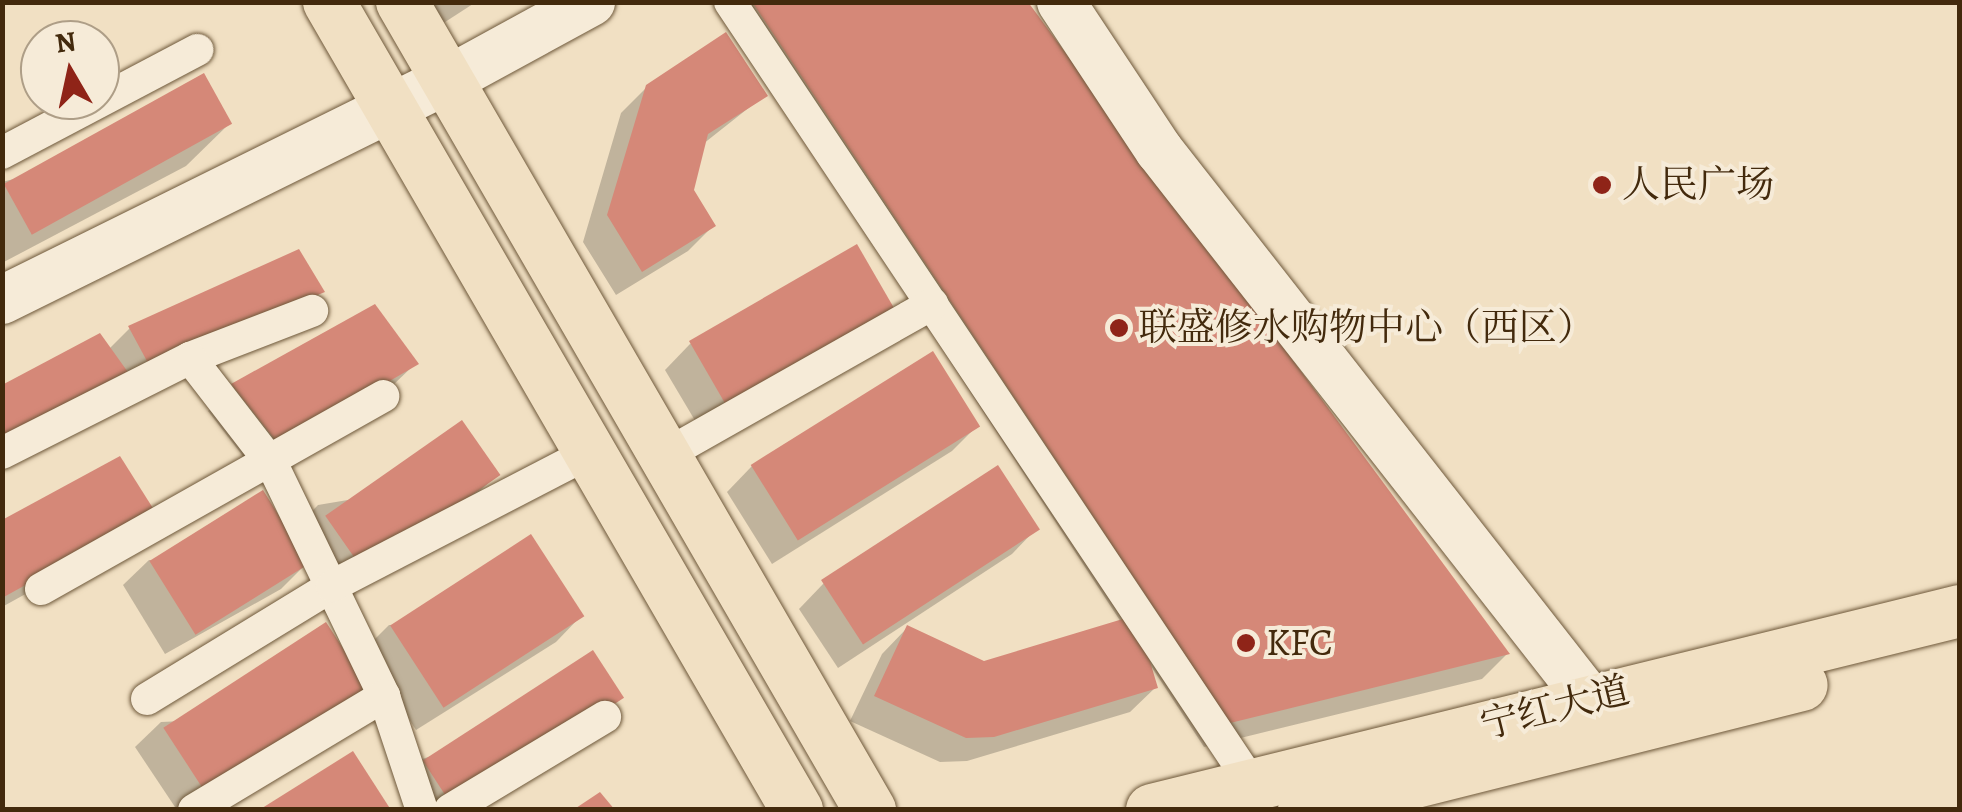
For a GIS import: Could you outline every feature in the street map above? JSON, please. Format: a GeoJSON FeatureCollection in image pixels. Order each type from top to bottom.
{"type":"FeatureCollection","features":[{"type":"Feature","properties":{"kind":"main road"},"geometry":{"type":"LineString","coordinates":[[329,2],[797,810]]}},
{"type":"Feature","properties":{"kind":"main road"},"geometry":{"type":"LineString","coordinates":[[402,2],[870,810]]}},
{"type":"Feature","properties":{"kind":"main road","name":"宁红大道"},"geometry":{"type":"LineString","coordinates":[[1152,810],[1589,699],[1960,611]]}},
{"type":"Feature","properties":{"kind":"main road","name":"宁红大道"},"geometry":{"type":"LineString","coordinates":[[1304,810],[1960,646]]}},
{"type":"Feature","properties":{"kind":"street"},"geometry":{"type":"LineString","coordinates":[[2,300],[448,80],[591,2]]}},
{"type":"Feature","properties":{"kind":"street"},"geometry":{"type":"LineString","coordinates":[[730,2],[1252,784]]}},
{"type":"Feature","properties":{"kind":"street"},"geometry":{"type":"LineString","coordinates":[[1061,2],[1159,150],[1589,699]]}},
{"type":"Feature","properties":{"kind":"street"},"geometry":{"type":"LineString","coordinates":[[2,152],[197,50]]}},
{"type":"Feature","properties":{"kind":"street"},"geometry":{"type":"LineString","coordinates":[[667,454],[932,304]]}},
{"type":"Feature","properties":{"kind":"street"},"geometry":{"type":"LineString","coordinates":[[2,453],[190,358],[312,312]]}},
{"type":"Feature","properties":{"kind":"street"},"geometry":{"type":"LineString","coordinates":[[190,358],[272,464],[384,696],[422,810]]}},
{"type":"Feature","properties":{"kind":"street"},"geometry":{"type":"LineString","coordinates":[[42,589],[272,464],[382,396]]}},
{"type":"Feature","properties":{"kind":"street"},"geometry":{"type":"LineString","coordinates":[[147,699],[332,586],[591,452]]}},
{"type":"Feature","properties":{"kind":"street"},"geometry":{"type":"LineString","coordinates":[[194,810],[384,696]]}},
{"type":"Feature","properties":{"kind":"street"},"geometry":{"type":"LineString","coordinates":[[450,810],[606,717]]}},
{"type":"Feature","properties":{"kind":"building","name":"联盛修水购物中心（西区）"},"geometry":{"type":"Polygon","coordinates":[[[752,2],[1028,2],[1510,654],[1230,723],[752,2]]]}},
{"type":"Feature","properties":{"kind":"building"},"geometry":{"type":"Polygon","coordinates":[[[726,32],[768,96],[708,134],[694,190],[716,226],[642,272],[607,215],[646,85],[726,32]]]}},
{"type":"Feature","properties":{"kind":"building"},"geometry":{"type":"Polygon","coordinates":[[[204,73],[232,124],[32,235],[4,184],[204,73]]]}},
{"type":"Feature","properties":{"kind":"building"},"geometry":{"type":"Polygon","coordinates":[[[857,244],[894,308],[726,405],[689,341],[857,244]]]}},
{"type":"Feature","properties":{"kind":"building"},"geometry":{"type":"Polygon","coordinates":[[[299,249],[325,292],[148,363],[128,326],[299,249]]]}},
{"type":"Feature","properties":{"kind":"building"},"geometry":{"type":"Polygon","coordinates":[[[375,304],[419,364],[279,445],[231,384],[375,304]]]}},
{"type":"Feature","properties":{"kind":"building"},"geometry":{"type":"Polygon","coordinates":[[[100,333],[130,375],[2,439],[2,385],[100,333]]]}},
{"type":"Feature","properties":{"kind":"building"},"geometry":{"type":"Polygon","coordinates":[[[933,351],[980,426],[798,540],[751,465],[933,351]]]}},
{"type":"Feature","properties":{"kind":"building"},"geometry":{"type":"Polygon","coordinates":[[[462,420],[500,475],[364,571],[325,516],[462,420]]]}},
{"type":"Feature","properties":{"kind":"building"},"geometry":{"type":"Polygon","coordinates":[[[120,456],[156,513],[2,598],[2,520],[120,456]]]}},
{"type":"Feature","properties":{"kind":"building"},"geometry":{"type":"Polygon","coordinates":[[[998,465],[1040,530],[863,644],[821,580],[998,465]]]}},
{"type":"Feature","properties":{"kind":"building"},"geometry":{"type":"Polygon","coordinates":[[[263,490],[309,564],[195,635],[149,561],[263,490]]]}},
{"type":"Feature","properties":{"kind":"building"},"geometry":{"type":"Polygon","coordinates":[[[531,534],[584,616],[443,708],[390,625],[531,534]]]}},
{"type":"Feature","properties":{"kind":"building"},"geometry":{"type":"Polygon","coordinates":[[[1136,615],[1158,688],[994,737],[966,738],[874,696],[907,625],[984,661],[1136,615]]]}},
{"type":"Feature","properties":{"kind":"building"},"geometry":{"type":"Polygon","coordinates":[[[326,622],[370,689],[207,795],[163,728],[326,622]]]}},
{"type":"Feature","properties":{"kind":"building"},"geometry":{"type":"Polygon","coordinates":[[[593,650],[624,698],[454,808],[423,761],[593,650]]]}},
{"type":"Feature","properties":{"kind":"building"},"geometry":{"type":"Polygon","coordinates":[[[353,751],[391,810],[259,810],[353,751]]]}},
{"type":"Feature","properties":{"kind":"building"},"geometry":{"type":"Polygon","coordinates":[[[600,792],[615,810],[573,810],[600,792]]]}},
{"type":"Feature","properties":{"kind":"place","name":"人民广场"},"geometry":{"type":"Point","coordinates":[1602,185]}},
{"type":"Feature","properties":{"kind":"place","name":"联盛修水购物中心（西区）"},"geometry":{"type":"Point","coordinates":[1119,328]}},
{"type":"Feature","properties":{"kind":"place","name":"KFC"},"geometry":{"type":"Point","coordinates":[1246,643]}}]}
